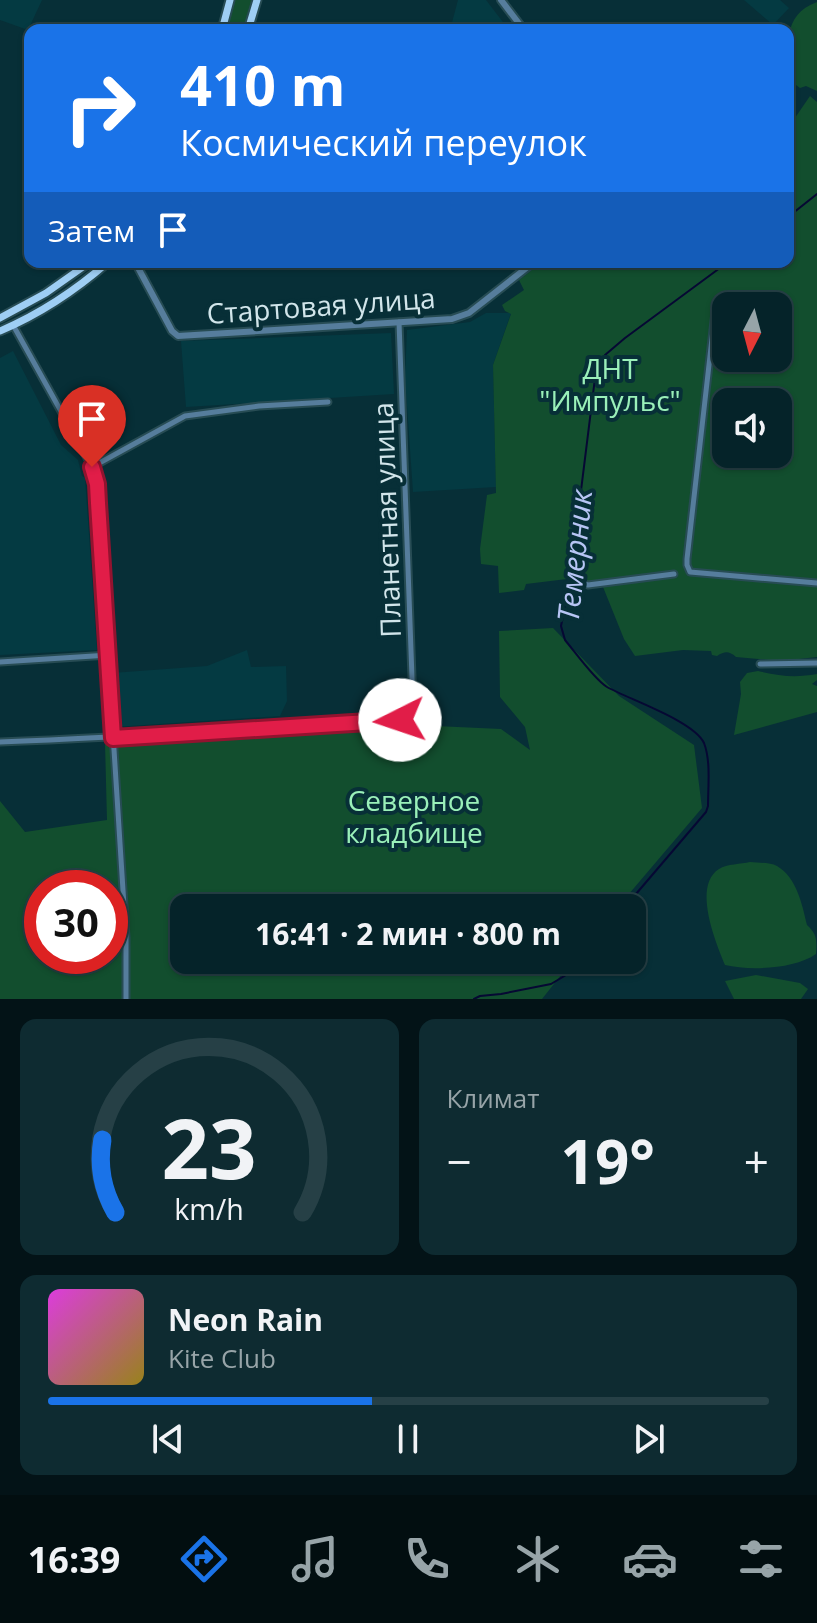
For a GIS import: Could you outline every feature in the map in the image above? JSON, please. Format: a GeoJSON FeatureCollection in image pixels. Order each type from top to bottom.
{"type":"FeatureCollection","features":[{"type":"Feature","properties":{"kind":"main road"},"geometry":{"type":"LineString","coordinates":[[224,24],[230,0]]}},
{"type":"Feature","properties":{"kind":"main road"},"geometry":{"type":"LineString","coordinates":[[250,24],[257,0]]}},
{"type":"Feature","properties":{"kind":"main road"},"geometry":{"type":"LineString","coordinates":[[0,318],[46,293],[81,268]]}},
{"type":"Feature","properties":{"kind":"main road"},"geometry":{"type":"LineString","coordinates":[[0,331],[38,313],[100,268]]}},
{"type":"Feature","properties":{"kind":"street"},"geometry":{"type":"LineString","coordinates":[[501,0],[519,24]]}},
{"type":"Feature","properties":{"kind":"street","name":"Стартовая улица"},"geometry":{"type":"LineString","coordinates":[[138,268],[172,331],[178,336],[452,319],[469,313],[526,268]]}},
{"type":"Feature","properties":{"kind":"street","name":"Планетная улица"},"geometry":{"type":"LineString","coordinates":[[113,738],[400,720],[410,716],[413,705],[399,322]]}},
{"type":"Feature","properties":{"kind":"street"},"geometry":{"type":"LineString","coordinates":[[13,325],[92,467],[97,484],[126,937],[126,999]]}},
{"type":"Feature","properties":{"kind":"street"},"geometry":{"type":"LineString","coordinates":[[712,338],[687,559],[690,572],[817,583]]}},
{"type":"Feature","properties":{"kind":"street"},"geometry":{"type":"LineString","coordinates":[[92,467],[185,416],[259,406],[328,402]]}},
{"type":"Feature","properties":{"kind":"street"},"geometry":{"type":"LineString","coordinates":[[577,578],[588,585],[674,574]]}},
{"type":"Feature","properties":{"kind":"street"},"geometry":{"type":"LineString","coordinates":[[0,662],[109,655]]}},
{"type":"Feature","properties":{"kind":"street"},"geometry":{"type":"LineString","coordinates":[[760,664],[817,663]]}},
{"type":"Feature","properties":{"kind":"street"},"geometry":{"type":"LineString","coordinates":[[0,742],[113,738]]}},
{"type":"Feature","properties":{"kind":"shaded area"},"geometry":{"type":"Polygon","coordinates":[[[0,0],[42,0],[31,24],[24,24],[24,29],[0,20],[0,0]]]}},
{"type":"Feature","properties":{"kind":"shaded area"},"geometry":{"type":"Polygon","coordinates":[[[458,0],[486,0],[504,24],[452,24],[458,0]]]}},
{"type":"Feature","properties":{"kind":"shaded area"},"geometry":{"type":"Polygon","coordinates":[[[744,0],[780,0],[789,8],[772,24],[744,0]]]}},
{"type":"Feature","properties":{"kind":"shaded area"},"geometry":{"type":"Polygon","coordinates":[[[486,313],[511,313],[493,365],[496,487],[413,492],[405,378],[407,330],[470,322],[486,313]]]}},
{"type":"Feature","properties":{"kind":"shaded area"},"geometry":{"type":"Polygon","coordinates":[[[391,333],[394,394],[186,407],[181,341],[391,333]]]}},
{"type":"Feature","properties":{"kind":"shaded area"},"geometry":{"type":"Polygon","coordinates":[[[13,351],[61,445],[78,460],[85,478],[97,650],[0,655],[0,358],[13,351]]]}},
{"type":"Feature","properties":{"kind":"shaded area"},"geometry":{"type":"Polygon","coordinates":[[[247,650],[251,667],[286,666],[287,701],[280,716],[115,727],[112,673],[207,666],[247,650]]]}},
{"type":"Feature","properties":{"kind":"green space"},"geometry":{"type":"Polygon","coordinates":[[[235,0],[252,0],[246,24],[229,24],[235,0]]]}},
{"type":"Feature","properties":{"kind":"green space"},"geometry":{"type":"Polygon","coordinates":[[[817,2],[817,91],[806,86],[800,88],[794,84],[792,24],[805,8],[817,2]]]}},
{"type":"Feature","properties":{"kind":"green space","name":"ДНТ \"Импульс\""},"geometry":{"type":"Polygon","coordinates":[[[810,96],[817,102],[817,657],[781,661],[736,657],[727,652],[717,656],[712,655],[711,651],[683,650],[635,656],[624,639],[601,582],[581,583],[575,578],[526,584],[524,590],[499,593],[498,566],[481,564],[480,549],[487,495],[496,493],[493,365],[511,314],[502,305],[524,290],[519,280],[534,268],[794,268],[794,119],[810,96]]]}},
{"type":"Feature","properties":{"kind":"green space","name":"Северное кладбище"},"geometry":{"type":"Polygon","coordinates":[[[553,628],[619,696],[694,745],[702,808],[629,894],[170,894],[170,974],[562,974],[542,999],[0,999],[0,801],[25,832],[107,820],[105,743],[414,725],[501,729],[530,750],[525,727],[500,697],[499,631],[553,628]]]}},
{"type":"Feature","properties":{"kind":"green space"},"geometry":{"type":"Polygon","coordinates":[[[758,671],[787,676],[817,674],[817,680],[812,684],[817,686],[817,712],[734,735],[740,682],[747,673],[758,671]]]}},
{"type":"Feature","properties":{"kind":"green space"},"geometry":{"type":"Polygon","coordinates":[[[750,862],[774,865],[789,877],[798,892],[807,925],[816,938],[816,954],[796,963],[772,967],[725,965],[708,915],[707,888],[711,877],[719,869],[750,862]]]}},
{"type":"Feature","properties":{"kind":"green space"},"geometry":{"type":"Polygon","coordinates":[[[756,975],[800,983],[808,989],[801,999],[734,999],[725,981],[756,975]]]}},
{"type":"Feature","properties":{"kind":"waterway","name":"Темерник"},"geometry":{"type":"LineString","coordinates":[[794,212],[817,194]]}},
{"type":"Feature","properties":{"kind":"waterway","name":"Темерник"},"geometry":{"type":"LineString","coordinates":[[636,894],[706,812],[706,750],[698,735],[688,727],[602,683],[565,640],[561,626],[599,363],[625,338],[720,268]]}},
{"type":"Feature","properties":{"kind":"waterway","name":"Темерник"},"geometry":{"type":"LineString","coordinates":[[474,999],[551,984],[567,974]]}},
{"type":"Feature","properties":{"kind":"route"},"geometry":{"type":"LineString","coordinates":[[92,467],[97,484],[113,738],[400,720]]}}]}
